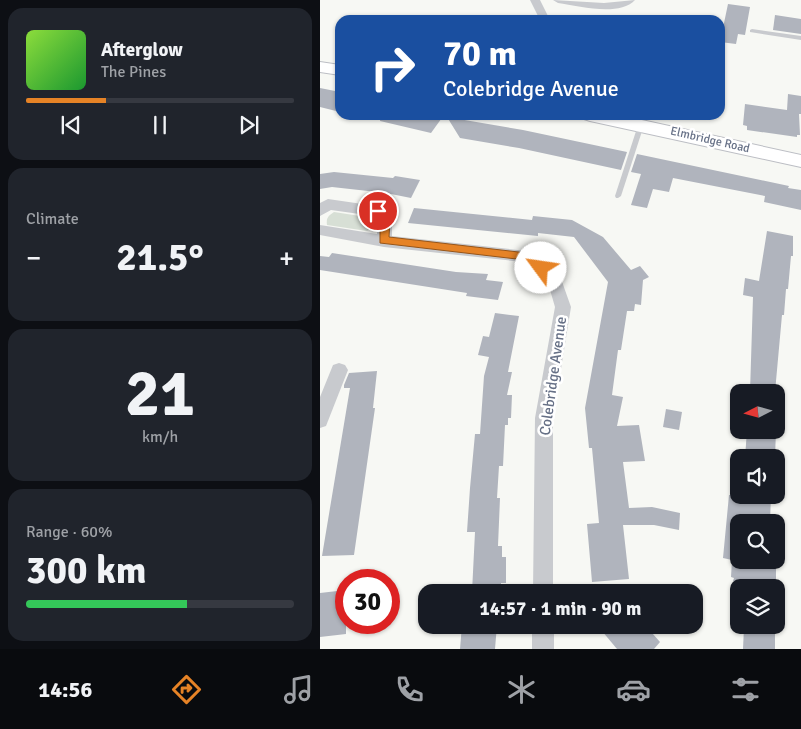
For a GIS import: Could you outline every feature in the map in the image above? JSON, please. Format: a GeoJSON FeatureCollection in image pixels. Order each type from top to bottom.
{"type":"FeatureCollection","features":[{"type":"Feature","properties":{"kind":"street"},"geometry":{"type":"LineString","coordinates":[[543,15],[536,1],[550,0]]}},
{"type":"Feature","properties":{"kind":"street"},"geometry":{"type":"LineString","coordinates":[[558,0],[609,6],[624,4],[630,0]]}},
{"type":"Feature","properties":{"kind":"street"},"geometry":{"type":"LineString","coordinates":[[320,67],[335,69]]}},
{"type":"Feature","properties":{"kind":"street","name":"Elmbridge Road"},"geometry":{"type":"LineString","coordinates":[[616,120],[801,160]]}},
{"type":"Feature","properties":{"kind":"street"},"geometry":{"type":"LineString","coordinates":[[320,211],[328,204],[378,211],[385,219],[384,240]]}},
{"type":"Feature","properties":{"kind":"street","name":"Colebridge Avenue"},"geometry":{"type":"LineString","coordinates":[[320,230],[384,240],[527,257],[555,280],[563,308],[544,418],[543,584]]}},
{"type":"Feature","properties":{"kind":"street"},"geometry":{"type":"LineString","coordinates":[[320,420],[339,370]]}},
{"type":"Feature","properties":{"kind":"street"},"geometry":{"type":"LineString","coordinates":[[543,634],[543,649]]}},
{"type":"Feature","properties":{"kind":"lane"},"geometry":{"type":"LineString","coordinates":[[752,31],[801,38]]}},
{"type":"Feature","properties":{"kind":"lane"},"geometry":{"type":"LineString","coordinates":[[618,196],[641,125]]}},
{"type":"Feature","properties":{"kind":"shaded area"},"geometry":{"type":"Polygon","coordinates":[[[334,212],[373,218],[376,222],[367,231],[327,225],[328,217],[334,212]]]}},
{"type":"Feature","properties":{"kind":"building"},"geometry":{"type":"Polygon","coordinates":[[[728,4],[750,7],[745,35],[738,34],[736,44],[725,43],[725,18],[728,4]]]}},
{"type":"Feature","properties":{"kind":"building"},"geometry":{"type":"Polygon","coordinates":[[[775,15],[801,19],[801,34],[773,30],[775,15]]]}},
{"type":"Feature","properties":{"kind":"building"},"geometry":{"type":"Polygon","coordinates":[[[320,88],[335,91],[335,111],[320,107],[320,88]]]}},
{"type":"Feature","properties":{"kind":"building"},"geometry":{"type":"Polygon","coordinates":[[[788,94],[801,96],[801,114],[799,114],[800,135],[797,135],[797,137],[747,130],[747,126],[743,125],[745,104],[787,110],[788,94]]]}},
{"type":"Feature","properties":{"kind":"building"},"geometry":{"type":"Polygon","coordinates":[[[380,120],[440,120],[431,133],[380,120]]]}},
{"type":"Feature","properties":{"kind":"building"},"geometry":{"type":"Polygon","coordinates":[[[449,120],[465,120],[523,130],[627,152],[621,170],[519,148],[460,138],[449,120]]]}},
{"type":"Feature","properties":{"kind":"building"},"geometry":{"type":"Polygon","coordinates":[[[637,154],[801,190],[801,210],[764,202],[765,196],[673,178],[669,192],[653,189],[647,208],[631,205],[641,174],[631,172],[637,154]]]}},
{"type":"Feature","properties":{"kind":"building"},"geometry":{"type":"Polygon","coordinates":[[[334,172],[393,178],[395,176],[420,180],[411,198],[386,193],[332,187],[320,189],[320,174],[334,172]]]}},
{"type":"Feature","properties":{"kind":"building"},"geometry":{"type":"Polygon","coordinates":[[[414,208],[532,220],[533,216],[572,220],[603,237],[631,270],[640,266],[649,277],[643,280],[641,305],[635,304],[634,311],[627,311],[621,350],[618,350],[612,395],[623,397],[617,426],[639,425],[645,461],[623,462],[629,508],[652,507],[680,513],[679,530],[654,525],[623,525],[629,579],[592,582],[587,524],[599,523],[592,448],[589,448],[585,408],[608,282],[574,237],[538,233],[538,236],[408,223],[414,208]]]}},
{"type":"Feature","properties":{"kind":"building"},"geometry":{"type":"Polygon","coordinates":[[[767,231],[793,236],[793,256],[791,256],[784,315],[782,315],[776,384],[750,384],[753,297],[743,295],[745,278],[759,281],[767,231]]]}},
{"type":"Feature","properties":{"kind":"building"},"geometry":{"type":"Polygon","coordinates":[[[332,253],[456,272],[488,274],[486,280],[503,282],[498,300],[466,296],[467,293],[320,270],[320,256],[329,257],[332,253]]]}},
{"type":"Feature","properties":{"kind":"building"},"geometry":{"type":"Polygon","coordinates":[[[495,313],[519,316],[508,372],[512,372],[507,395],[512,395],[511,418],[508,418],[508,425],[505,425],[503,466],[499,466],[497,498],[500,498],[498,546],[502,546],[502,557],[506,557],[506,583],[472,584],[475,532],[467,532],[470,488],[475,434],[480,434],[484,376],[489,357],[478,355],[483,336],[489,337],[495,313]]]}},
{"type":"Feature","properties":{"kind":"building"},"geometry":{"type":"Polygon","coordinates":[[[377,371],[373,408],[375,408],[354,555],[322,556],[350,388],[344,388],[344,385],[349,373],[377,371]]]}},
{"type":"Feature","properties":{"kind":"building"},"geometry":{"type":"Polygon","coordinates":[[[666,409],[682,412],[679,430],[663,427],[666,409]]]}},
{"type":"Feature","properties":{"kind":"building"},"geometry":{"type":"Polygon","coordinates":[[[746,439],[776,439],[775,449],[746,449],[746,439]]]}},
{"type":"Feature","properties":{"kind":"building"},"geometry":{"type":"Polygon","coordinates":[[[729,495],[730,504],[771,504],[770,514],[730,514],[730,560],[723,558],[729,495]]]}},
{"type":"Feature","properties":{"kind":"building"},"geometry":{"type":"Polygon","coordinates":[[[731,569],[776,569],[776,579],[734,579],[731,577],[731,569]]]}},
{"type":"Feature","properties":{"kind":"building"},"geometry":{"type":"Polygon","coordinates":[[[335,591],[335,634],[346,634],[320,637],[320,593],[335,591]]]}},
{"type":"Feature","properties":{"kind":"building"},"geometry":{"type":"Polygon","coordinates":[[[461,634],[496,634],[495,649],[460,649],[461,634]]]}},
{"type":"Feature","properties":{"kind":"building"},"geometry":{"type":"Polygon","coordinates":[[[604,634],[653,634],[660,642],[654,649],[617,649],[604,634]]]}},
{"type":"Feature","properties":{"kind":"building"},"geometry":{"type":"Polygon","coordinates":[[[744,634],[775,634],[775,649],[743,649],[744,634]]]}},
{"type":"Feature","properties":{"kind":"route"},"geometry":{"type":"LineString","coordinates":[[378,211],[385,219],[384,240],[527,257],[541,268]]}}]}
